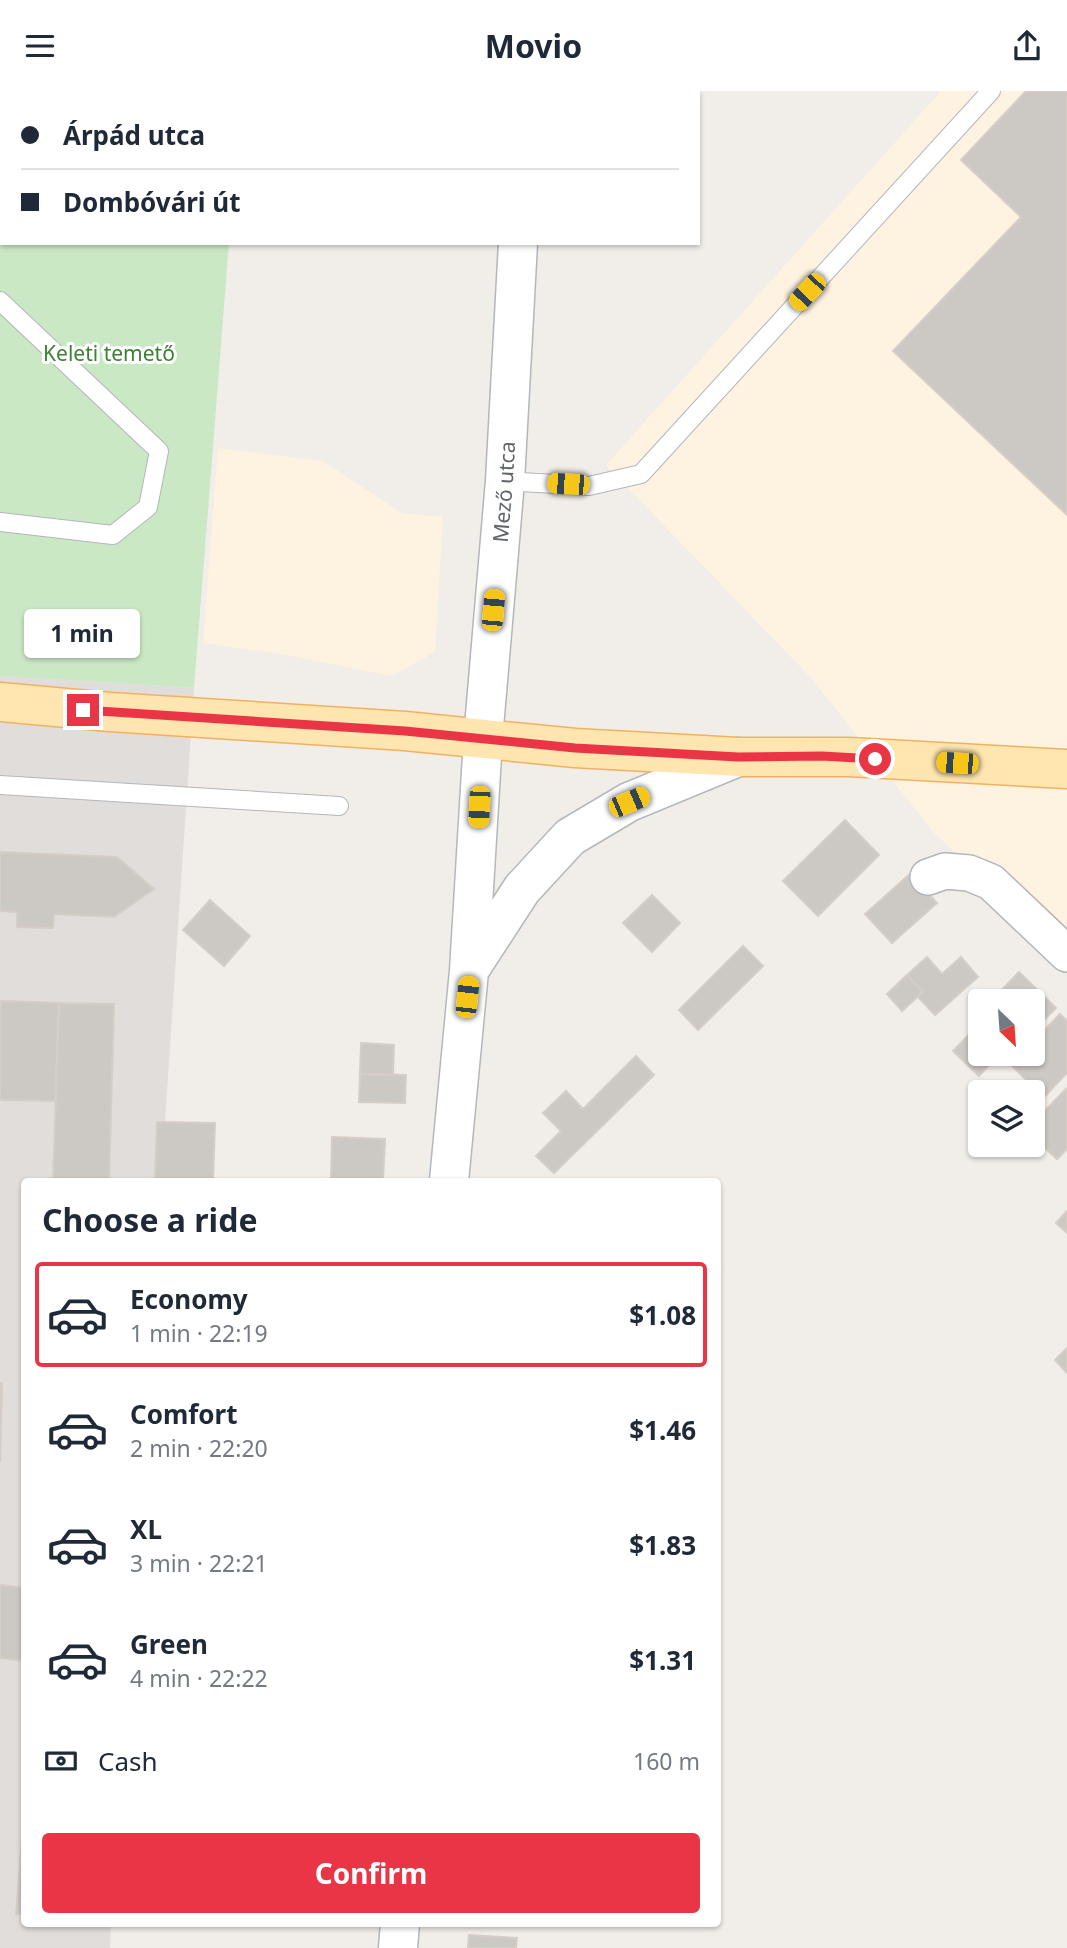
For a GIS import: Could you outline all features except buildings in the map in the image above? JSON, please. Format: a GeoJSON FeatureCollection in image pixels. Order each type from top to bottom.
{"type":"FeatureCollection","features":[{"type":"Feature","properties":{"kind":"main road","name":"Mező utca"},"geometry":{"type":"LineString","coordinates":[[449,1178],[469,971],[483,739],[505,481],[518,245]]}},
{"type":"Feature","properties":{"kind":"main road"},"geometry":{"type":"LineString","coordinates":[[0,702],[110,712],[405,731],[575,748],[738,757],[822,756],[1067,769]]}},
{"type":"Feature","properties":{"kind":"main road"},"geometry":{"type":"LineString","coordinates":[[469,971],[522,889],[570,837],[629,802],[738,757]]}},
{"type":"Feature","properties":{"kind":"main road"},"geometry":{"type":"LineString","coordinates":[[398,1948],[400,1927]]}},
{"type":"Feature","properties":{"kind":"street"},"geometry":{"type":"LineString","coordinates":[[928,877],[945,871],[969,873],[991,882],[1067,954]]}},
{"type":"Feature","properties":{"kind":"lane"},"geometry":{"type":"LineString","coordinates":[[505,481],[589,486],[641,474],[991,91]]}},
{"type":"Feature","properties":{"kind":"lane"},"geometry":{"type":"LineString","coordinates":[[0,301],[159,451],[148,507],[113,535],[0,522]]}},
{"type":"Feature","properties":{"kind":"lane"},"geometry":{"type":"LineString","coordinates":[[0,785],[339,806]]}},
{"type":"Feature","properties":{"kind":"shaded area"},"geometry":{"type":"Polygon","coordinates":[[[941,91],[1067,91],[1067,958],[934,833],[812,679],[606,465],[941,91]]]}},
{"type":"Feature","properties":{"kind":"shaded area"},"geometry":{"type":"Polygon","coordinates":[[[218,448],[323,461],[402,513],[443,517],[435,652],[391,676],[286,655],[203,643],[218,448]]]}},
{"type":"Feature","properties":{"kind":"shaded area"},"geometry":{"type":"Polygon","coordinates":[[[0,676],[194,688],[161,1178],[21,1178],[21,1927],[111,1927],[110,1948],[0,1948],[0,676]]]}},
{"type":"Feature","properties":{"kind":"green space","name":"Keleti temető"},"geometry":{"type":"Polygon","coordinates":[[[0,245],[229,245],[194,688],[0,676],[0,245]]]}},
{"type":"Feature","properties":{"kind":"route"},"geometry":{"type":"LineString","coordinates":[[83,710],[405,731],[575,748],[738,757],[822,756],[875,759]]}}]}
